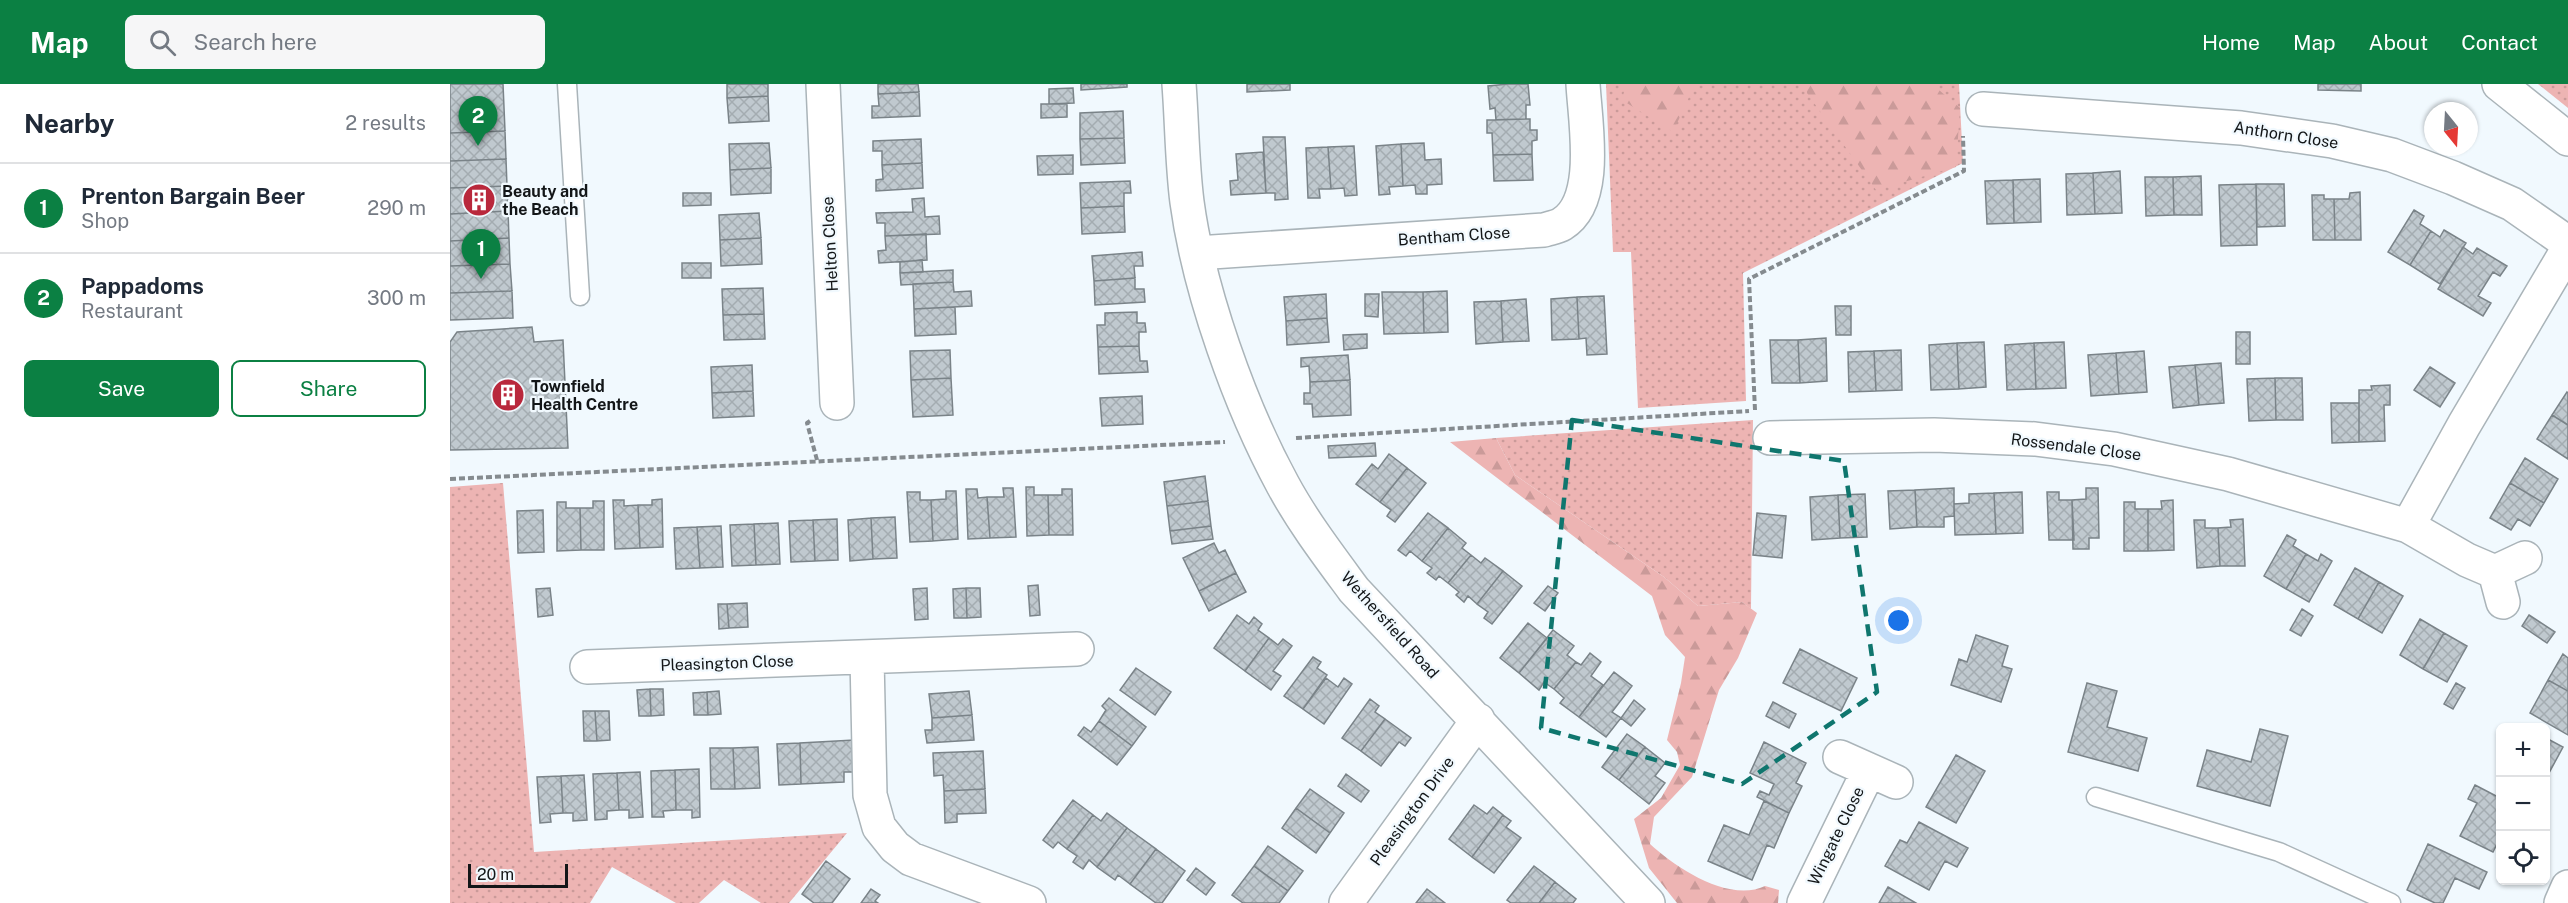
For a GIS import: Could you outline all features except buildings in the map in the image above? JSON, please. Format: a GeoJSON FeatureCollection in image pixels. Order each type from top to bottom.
{"type":"FeatureCollection","features":[{"type":"Feature","properties":{"kind":"street","name":"Helton Close"},"geometry":{"type":"LineString","coordinates":[[823,84],[837,403]]}},
{"type":"Feature","properties":{"kind":"street","name":"Wethersfield Road"},"geometry":{"type":"LineString","coordinates":[[1179,84],[1187,201],[1197,253],[1226,356],[1283,485],[1315,538],[1354,590],[1648,903]]}},
{"type":"Feature","properties":{"kind":"street","name":"Bentham Close"},"geometry":{"type":"LineString","coordinates":[[1197,253],[1544,230],[1562,224],[1576,210],[1584,194],[1588,175],[1583,84]]}},
{"type":"Feature","properties":{"kind":"street"},"geometry":{"type":"LineString","coordinates":[[2499,84],[2568,139]]}},
{"type":"Feature","properties":{"kind":"street","name":"Anthorn Close"},"geometry":{"type":"LineString","coordinates":[[1973,118],[2241,128],[2332,141],[2392,155],[2453,178],[2512,204],[2568,243]]}},
{"type":"Feature","properties":{"kind":"street"},"geometry":{"type":"LineString","coordinates":[[2408,526],[2464,425],[2568,249]]}},
{"type":"Feature","properties":{"kind":"street","name":"Rossendale Close"},"geometry":{"type":"LineString","coordinates":[[1770,438],[1945,436],[2036,439],[2114,449],[2228,474],[2408,526],[2467,560],[2499,587],[2525,558]]}},
{"type":"Feature","properties":{"kind":"street","name":"Pleasington Close"},"geometry":{"type":"LineString","coordinates":[[587,667],[1077,649]]}},
{"type":"Feature","properties":{"kind":"street"},"geometry":{"type":"LineString","coordinates":[[867,658],[870,795],[879,827],[895,847],[911,859],[1029,903]]}},
{"type":"Feature","properties":{"kind":"street","name":"Pleasington Drive"},"geometry":{"type":"LineString","coordinates":[[1346,903],[1478,720]]}},
{"type":"Feature","properties":{"kind":"street","name":"Wingate Close"},"geometry":{"type":"LineString","coordinates":[[1803,903],[1868,770]]}},
{"type":"Feature","properties":{"kind":"street"},"geometry":{"type":"LineString","coordinates":[[2561,903],[2568,887]]}},
{"type":"Feature","properties":{"kind":"lane"},"geometry":{"type":"LineString","coordinates":[[567,84],[580,296]]}},
{"type":"Feature","properties":{"kind":"lane"},"geometry":{"type":"LineString","coordinates":[[2096,797],[2279,852],[2391,903]]}},
{"type":"Feature","properties":{"kind":"path"},"geometry":{"type":"LineString","coordinates":[[450,478],[1262,440],[1755,411],[1749,279],[1964,171],[1973,118]]}},
{"type":"Feature","properties":{"kind":"highlighted area"},"geometry":{"type":"Polygon","coordinates":[[[1572,420],[1844,461],[1877,692],[1742,784],[1541,728],[1572,420]]]}},
{"type":"Feature","properties":{"kind":"green space"},"geometry":{"type":"Polygon","coordinates":[[[1606,84],[1959,84],[1963,163],[1743,273],[1746,401],[1638,408],[1631,252],[1613,252],[1606,84]]]}},
{"type":"Feature","properties":{"kind":"green space"},"geometry":{"type":"Polygon","coordinates":[[[1626,84],[1695,84],[1673,132],[1622,100],[1626,84]]]}},
{"type":"Feature","properties":{"kind":"green space"},"geometry":{"type":"Polygon","coordinates":[[[1807,84],[1932,84],[1960,108],[1956,167],[1876,190],[1807,93],[1807,84]]]}},
{"type":"Feature","properties":{"kind":"green space"},"geometry":{"type":"Polygon","coordinates":[[[2538,84],[2568,84],[2568,108],[2538,84]]]}},
{"type":"Feature","properties":{"kind":"green space"},"geometry":{"type":"Polygon","coordinates":[[[1753,420],[1751,609],[1742,602],[1698,606],[1664,577],[1515,475],[1496,438],[1753,420]]]}},
{"type":"Feature","properties":{"kind":"green space"},"geometry":{"type":"Polygon","coordinates":[[[1496,438],[1515,475],[1664,577],[1698,606],[1742,602],[1757,613],[1738,658],[1719,690],[1692,777],[1654,817],[1650,844],[1688,872],[1720,887],[1751,890],[1765,886],[1779,890],[1778,903],[1677,903],[1649,868],[1634,819],[1661,798],[1680,765],[1677,752],[1667,740],[1685,657],[1665,635],[1652,596],[1450,442],[1496,438]]]}},
{"type":"Feature","properties":{"kind":"green space"},"geometry":{"type":"Polygon","coordinates":[[[503,483],[534,852],[847,833],[789,903],[761,903],[724,880],[699,903],[676,903],[612,867],[590,903],[450,903],[450,487],[503,483]]]}},
{"type":"Feature","properties":{"kind":"place","name":"Pappadoms"},"geometry":{"type":"Point","coordinates":[478,146]}},
{"type":"Feature","properties":{"kind":"place","name":"Beauty and the Beach"},"geometry":{"type":"Point","coordinates":[479,200]}},
{"type":"Feature","properties":{"kind":"place","name":"Prenton Bargain Beer"},"geometry":{"type":"Point","coordinates":[481,279]}},
{"type":"Feature","properties":{"kind":"place","name":"Townfield Health Centre"},"geometry":{"type":"Point","coordinates":[508,395]}}]}
